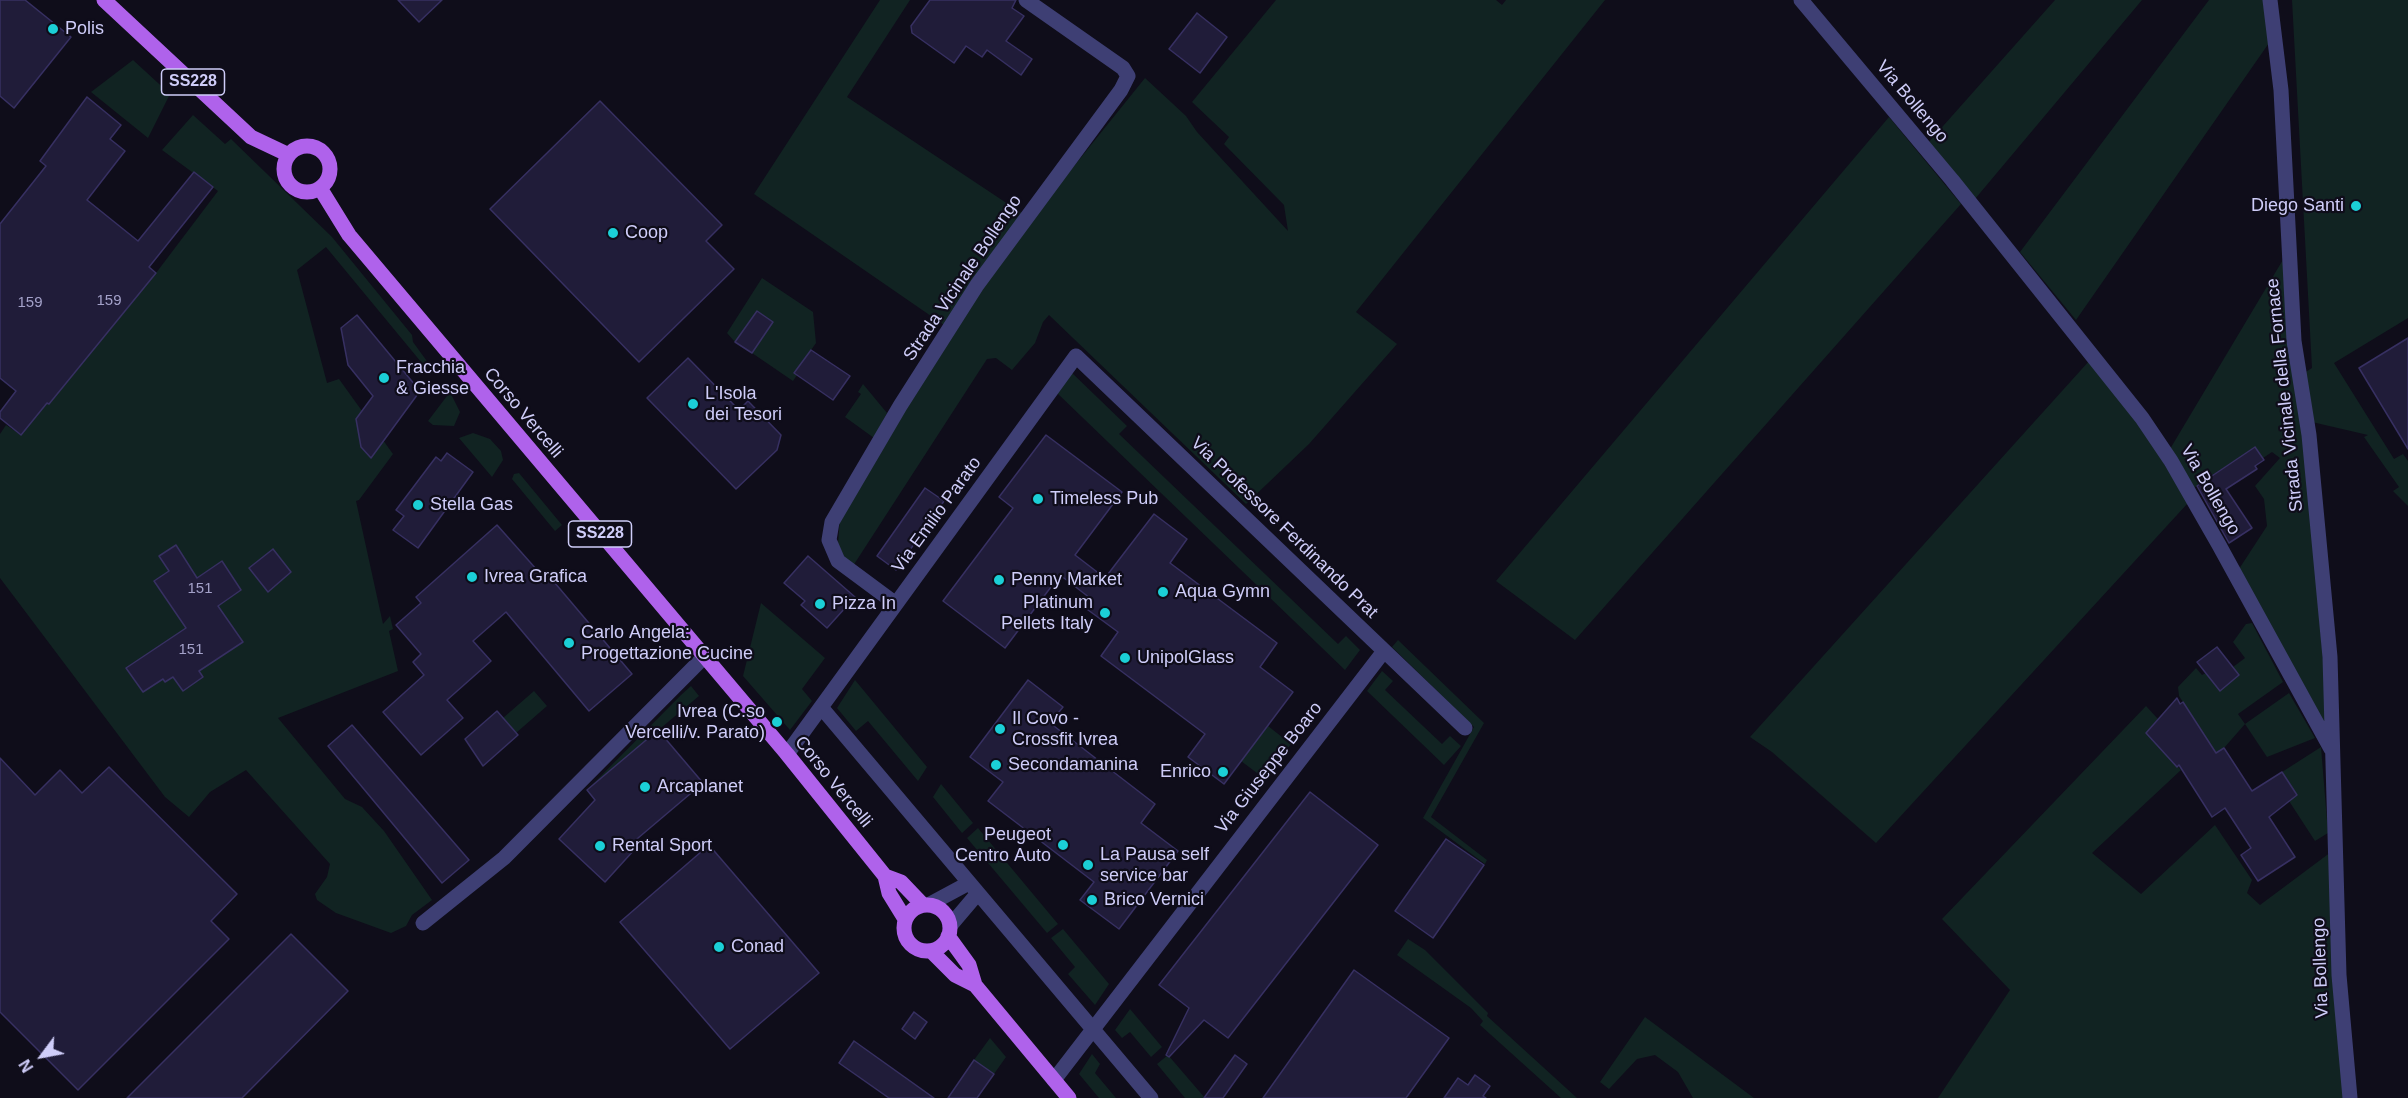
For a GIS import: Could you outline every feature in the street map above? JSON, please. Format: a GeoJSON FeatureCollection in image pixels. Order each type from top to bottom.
{"type":"FeatureCollection","features":[{"type":"Feature","properties":{"kind":"main road","name":"SS228"},"geometry":{"type":"LineString","coordinates":[[104,0],[251,137],[289,155]]}},
{"type":"Feature","properties":{"kind":"main road"},"geometry":{"type":"LineString","coordinates":[[313,147],[327,157],[330,174],[320,188],[306,192],[292,187],[284,174],[289,155],[295,149],[313,147]]}},
{"type":"Feature","properties":{"kind":"main road","name":"Corso Vercelli"},"geometry":{"type":"LineString","coordinates":[[320,188],[349,235],[787,754],[885,876],[889,893],[905,919]]}},
{"type":"Feature","properties":{"kind":"main road","name":"Corso Vercelli"},"geometry":{"type":"LineString","coordinates":[[885,876],[901,882],[926,904]]}},
{"type":"Feature","properties":{"kind":"main road"},"geometry":{"type":"LineString","coordinates":[[949,931],[940,947],[931,951],[921,951],[910,945],[904,932],[905,919],[909,911],[926,904],[943,911],[949,931],[969,965],[975,985],[1069,1098]]}},
{"type":"Feature","properties":{"kind":"main road"},"geometry":{"type":"LineString","coordinates":[[931,951],[955,975],[975,985]]}},
{"type":"Feature","properties":{"kind":"street","name":"Strada Vicinale Bollengo"},"geometry":{"type":"LineString","coordinates":[[896,604],[838,561],[830,540],[832,522],[900,406],[977,285],[1121,90],[1128,76],[1123,68],[1026,0]]}},
{"type":"Feature","properties":{"kind":"street","name":"Via Bollengo"},"geometry":{"type":"LineString","coordinates":[[1801,0],[2087,346],[2156,437],[2219,545],[2332,750],[2337,837],[2339,975],[2350,1098]]}},
{"type":"Feature","properties":{"kind":"street","name":"Strada Vicinale della Fornace"},"geometry":{"type":"LineString","coordinates":[[2270,0],[2281,90],[2294,341],[2309,435],[2330,646],[2332,750]]}},
{"type":"Feature","properties":{"kind":"street","name":"Via Emilio Parato"},"geometry":{"type":"LineString","coordinates":[[787,754],[1076,356]]}},
{"type":"Feature","properties":{"kind":"street","name":"Via Professore Ferdinando Prat"},"geometry":{"type":"LineString","coordinates":[[1076,356],[1465,728]]}},
{"type":"Feature","properties":{"kind":"street","name":"Via Giuseppe Boaro"},"geometry":{"type":"LineString","coordinates":[[1054,1080],[1384,651]]}},
{"type":"Feature","properties":{"kind":"street"},"geometry":{"type":"LineString","coordinates":[[423,923],[494,867],[704,657]]}},
{"type":"Feature","properties":{"kind":"street","name":"Corso Vercelli"},"geometry":{"type":"LineString","coordinates":[[820,707],[1151,1098]]}},
{"type":"Feature","properties":{"kind":"street"},"geometry":{"type":"LineString","coordinates":[[926,904],[973,888]]}},
{"type":"Feature","properties":{"kind":"street"},"geometry":{"type":"LineString","coordinates":[[949,931],[973,888]]}},
{"type":"Feature","properties":{"kind":"shaded area"},"geometry":{"type":"Polygon","coordinates":[[[880,0],[910,0],[847,97],[1023,214],[944,325],[754,194],[880,0]]]}},
{"type":"Feature","properties":{"kind":"shaded area"},"geometry":{"type":"Polygon","coordinates":[[[1276,0],[1496,0],[1502,5],[1506,0],[1605,0],[1356,312],[1397,344],[1309,444],[1246,504],[1049,315],[1043,322],[1035,343],[1012,370],[996,358],[987,359],[853,566],[844,558],[838,544],[840,518],[950,334],[1041,207],[1145,78],[1186,116],[1197,132],[1288,231],[1284,205],[1224,144],[1229,137],[1192,102],[1276,0]]]}},
{"type":"Feature","properties":{"kind":"shaded area"},"geometry":{"type":"Polygon","coordinates":[[[2055,0],[2142,0],[1975,199],[1928,143],[2055,0]]]}},
{"type":"Feature","properties":{"kind":"shaded area"},"geometry":{"type":"Polygon","coordinates":[[[2209,0],[2263,0],[2269,43],[2076,320],[2020,252],[2209,0]]]}},
{"type":"Feature","properties":{"kind":"shaded area","name":"Diego Santi"},"geometry":{"type":"Polygon","coordinates":[[[2292,0],[2408,0],[2408,318],[2334,363],[2394,459],[2403,454],[2408,461],[2408,506],[2393,491],[2399,487],[2364,437],[2368,435],[2312,422],[2304,373],[2312,368],[2292,0]]]}},
{"type":"Feature","properties":{"kind":"shaded area"},"geometry":{"type":"Polygon","coordinates":[[[133,60],[170,94],[148,138],[91,92],[133,60]]]}},
{"type":"Feature","properties":{"kind":"shaded area"},"geometry":{"type":"Polygon","coordinates":[[[193,115],[225,144],[231,139],[332,237],[412,335],[413,342],[429,364],[426,368],[326,247],[297,270],[327,383],[339,379],[393,454],[356,501],[383,624],[390,616],[393,629],[389,631],[398,671],[278,718],[345,799],[362,807],[384,831],[432,900],[412,915],[406,926],[391,933],[336,913],[317,900],[315,894],[327,877],[330,864],[246,770],[210,792],[189,817],[165,797],[0,578],[0,434],[6,425],[21,435],[47,403],[49,404],[156,273],[218,191],[162,150],[193,115]]]}},
{"type":"Feature","properties":{"kind":"shaded area"},"geometry":{"type":"Polygon","coordinates":[[[1889,117],[1961,204],[1575,640],[1496,581],[1889,117]]]}},
{"type":"Feature","properties":{"kind":"shaded area"},"geometry":{"type":"Polygon","coordinates":[[[2284,258],[2307,464],[2328,721],[2322,722],[2239,569],[2267,526],[2264,499],[2255,486],[2280,458],[2272,452],[2263,458],[2255,447],[2192,489],[2170,449],[2284,258]]]}},
{"type":"Feature","properties":{"kind":"shaded area"},"geometry":{"type":"Polygon","coordinates":[[[762,278],[813,312],[816,343],[795,373],[797,375],[793,381],[752,353],[772,322],[757,311],[735,342],[727,333],[762,278]]]}},
{"type":"Feature","properties":{"kind":"shaded area"},"geometry":{"type":"Polygon","coordinates":[[[2090,360],[2141,426],[2188,503],[1876,843],[1772,752],[1750,737],[2090,360]]]}},
{"type":"Feature","properties":{"kind":"shaded area"},"geometry":{"type":"Polygon","coordinates":[[[1070,371],[1127,426],[1119,434],[1338,644],[1346,636],[1360,650],[1345,670],[1056,392],[1070,371]]]}},
{"type":"Feature","properties":{"kind":"shaded area"},"geometry":{"type":"Polygon","coordinates":[[[863,384],[887,413],[874,438],[845,417],[861,394],[858,392],[863,384]]]}},
{"type":"Feature","properties":{"kind":"shaded area"},"geometry":{"type":"Polygon","coordinates":[[[450,392],[460,412],[454,426],[433,425],[428,421],[450,392]]]}},
{"type":"Feature","properties":{"kind":"shaded area"},"geometry":{"type":"Polygon","coordinates":[[[473,433],[490,439],[501,451],[503,460],[492,477],[459,438],[473,433]]]}},
{"type":"Feature","properties":{"kind":"shaded area"},"geometry":{"type":"Polygon","coordinates":[[[519,473],[562,525],[555,531],[512,479],[514,474],[519,473]]]}},
{"type":"Feature","properties":{"kind":"shaded area"},"geometry":{"type":"Polygon","coordinates":[[[761,603],[825,658],[802,689],[812,701],[790,730],[743,676],[761,603]]]}},
{"type":"Feature","properties":{"kind":"shaded area"},"geometry":{"type":"Polygon","coordinates":[[[2252,623],[2283,682],[2238,714],[2245,724],[2224,748],[2216,753],[2179,696],[2178,687],[2196,668],[2202,675],[2206,673],[2220,690],[2239,675],[2233,667],[2245,658],[2233,642],[2246,624],[2252,623]]]}},
{"type":"Feature","properties":{"kind":"shaded area"},"geometry":{"type":"Polygon","coordinates":[[[1398,640],[1484,723],[1431,817],[1487,860],[1485,864],[1423,818],[1474,727],[1392,647],[1398,640]]]}},
{"type":"Feature","properties":{"kind":"shaded area"},"geometry":{"type":"Polygon","coordinates":[[[1382,671],[1393,681],[1385,690],[1442,744],[1450,736],[1461,746],[1444,765],[1367,691],[1382,671]]]}},
{"type":"Feature","properties":{"kind":"shaded area"},"geometry":{"type":"Polygon","coordinates":[[[855,680],[927,767],[918,781],[868,721],[856,731],[837,708],[855,680]]]}},
{"type":"Feature","properties":{"kind":"shaded area"},"geometry":{"type":"Polygon","coordinates":[[[691,686],[699,696],[587,790],[681,695],[691,686]]]}},
{"type":"Feature","properties":{"kind":"shaded area"},"geometry":{"type":"Polygon","coordinates":[[[534,691],[547,706],[516,733],[503,718],[534,691]]]}},
{"type":"Feature","properties":{"kind":"shaded area"},"geometry":{"type":"Polygon","coordinates":[[[2289,693],[2315,738],[2267,757],[2245,724],[2289,693]]]}},
{"type":"Feature","properties":{"kind":"shaded area"},"geometry":{"type":"Polygon","coordinates":[[[2146,706],[2158,719],[2146,733],[2181,770],[2092,853],[2141,894],[2215,825],[2252,880],[2247,893],[2260,905],[2331,852],[2344,1098],[1938,1098],[2010,990],[1942,919],[2146,706]]]}},
{"type":"Feature","properties":{"kind":"shaded area"},"geometry":{"type":"Polygon","coordinates":[[[1268,726],[1291,744],[1265,779],[1241,761],[1268,726]]]}},
{"type":"Feature","properties":{"kind":"shaded area"},"geometry":{"type":"Polygon","coordinates":[[[2321,747],[2328,833],[2315,841],[2289,801],[2297,795],[2282,772],[2321,747]]]}},
{"type":"Feature","properties":{"kind":"shaded area"},"geometry":{"type":"Polygon","coordinates":[[[941,784],[973,823],[962,833],[933,797],[941,784]]]}},
{"type":"Feature","properties":{"kind":"shaded area"},"geometry":{"type":"Polygon","coordinates":[[[978,828],[1058,924],[1047,933],[967,838],[978,828]]]}},
{"type":"Feature","properties":{"kind":"shaded area"},"geometry":{"type":"Polygon","coordinates":[[[1063,929],[1109,984],[1095,1005],[1068,974],[1075,967],[1051,938],[1063,929]]]}},
{"type":"Feature","properties":{"kind":"shaded area"},"geometry":{"type":"Polygon","coordinates":[[[1408,939],[1425,950],[1488,1013],[1487,1016],[1577,1098],[1561,1098],[1480,1025],[1483,1021],[1471,1008],[1397,955],[1408,939]]]}},
{"type":"Feature","properties":{"kind":"shaded area"},"geometry":{"type":"Polygon","coordinates":[[[1130,1009],[1162,1047],[1151,1057],[1130,1032],[1122,1038],[1115,1030],[1130,1009]]]}},
{"type":"Feature","properties":{"kind":"shaded area"},"geometry":{"type":"Polygon","coordinates":[[[1645,1017],[1754,1098],[1693,1098],[1678,1072],[1655,1055],[1637,1059],[1609,1089],[1600,1082],[1645,1017]]]}},
{"type":"Feature","properties":{"kind":"shaded area"},"geometry":{"type":"Polygon","coordinates":[[[990,1038],[1006,1057],[994,1074],[974,1060],[990,1038]]]}},
{"type":"Feature","properties":{"kind":"shaded area"},"geometry":{"type":"Polygon","coordinates":[[[1092,1054],[1100,1064],[1095,1073],[1116,1098],[1099,1098],[1079,1074],[1092,1054]]]}},
{"type":"Feature","properties":{"kind":"shaded area"},"geometry":{"type":"Polygon","coordinates":[[[1168,1055],[1205,1098],[1185,1098],[1157,1064],[1168,1055]]]}},
{"type":"Feature","properties":{"kind":"building"},"geometry":{"type":"Polygon","coordinates":[[[0,0],[25,0],[71,37],[14,108],[0,96],[0,0]]]}},
{"type":"Feature","properties":{"kind":"building"},"geometry":{"type":"Polygon","coordinates":[[[398,0],[442,0],[419,22],[398,0]]]}},
{"type":"Feature","properties":{"kind":"building"},"geometry":{"type":"Polygon","coordinates":[[[930,0],[1016,0],[1012,8],[1024,16],[1006,41],[1032,59],[1021,75],[987,50],[982,57],[966,46],[954,63],[912,33],[911,26],[930,0]]]}},
{"type":"Feature","properties":{"kind":"building"},"geometry":{"type":"Polygon","coordinates":[[[1197,13],[1227,37],[1200,73],[1169,49],[1197,13]]]}},
{"type":"Feature","properties":{"kind":"building"},"geometry":{"type":"Polygon","coordinates":[[[87,97],[121,125],[110,139],[125,151],[87,200],[138,241],[194,172],[213,187],[149,267],[156,273],[21,435],[0,418],[0,412],[16,391],[0,378],[0,224],[46,166],[40,161],[87,97]]]}},
{"type":"Feature","properties":{"kind":"building","name":"Coop"},"geometry":{"type":"Polygon","coordinates":[[[600,101],[722,225],[706,241],[734,269],[639,362],[490,209],[600,101]]]}},
{"type":"Feature","properties":{"kind":"building"},"geometry":{"type":"Polygon","coordinates":[[[757,311],[773,322],[752,353],[735,342],[757,311]]]}},
{"type":"Feature","properties":{"kind":"building","name":"Fracchia & Giesse"},"geometry":{"type":"Polygon","coordinates":[[[357,315],[420,391],[371,458],[361,447],[356,419],[373,396],[348,365],[341,328],[357,315]]]}},
{"type":"Feature","properties":{"kind":"building"},"geometry":{"type":"Polygon","coordinates":[[[2408,338],[2408,449],[2359,368],[2408,338]]]}},
{"type":"Feature","properties":{"kind":"building"},"geometry":{"type":"Polygon","coordinates":[[[811,350],[850,376],[833,400],[794,373],[811,350]]]}},
{"type":"Feature","properties":{"kind":"building"},"geometry":{"type":"Polygon","coordinates":[[[688,358],[739,410],[748,401],[781,435],[777,450],[736,489],[647,398],[688,358]]]}},
{"type":"Feature","properties":{"kind":"building"},"geometry":{"type":"Polygon","coordinates":[[[1046,435],[1122,492],[1075,555],[1105,578],[1154,514],[1187,539],[1170,563],[1277,643],[1260,667],[1293,692],[1224,784],[1188,757],[1205,734],[1101,656],[1118,632],[1084,607],[1090,598],[1060,575],[1005,648],[943,601],[1013,508],[999,497],[1046,435]]]}},
{"type":"Feature","properties":{"kind":"building"},"geometry":{"type":"Polygon","coordinates":[[[2255,447],[2264,460],[2255,466],[2257,469],[2226,489],[2252,528],[2229,543],[2197,486],[2255,447]]]}},
{"type":"Feature","properties":{"kind":"building","name":"Stella Gas"},"geometry":{"type":"Polygon","coordinates":[[[447,453],[473,472],[418,548],[393,530],[404,516],[396,510],[436,457],[441,461],[447,453]]]}},
{"type":"Feature","properties":{"kind":"building"},"geometry":{"type":"Polygon","coordinates":[[[925,488],[944,501],[896,570],[877,556],[925,488]]]}},
{"type":"Feature","properties":{"kind":"building"},"geometry":{"type":"Polygon","coordinates":[[[497,525],[545,579],[549,576],[632,674],[589,711],[506,612],[473,641],[491,661],[447,700],[463,718],[421,755],[383,712],[424,675],[413,662],[421,654],[396,625],[421,603],[416,597],[497,525]]]}},
{"type":"Feature","properties":{"kind":"building"},"geometry":{"type":"Polygon","coordinates":[[[176,545],[197,578],[222,561],[241,590],[218,606],[243,642],[199,671],[203,677],[183,691],[173,677],[165,682],[163,679],[143,692],[126,668],[186,628],[154,581],[169,571],[159,556],[176,545]]]}},
{"type":"Feature","properties":{"kind":"building"},"geometry":{"type":"Polygon","coordinates":[[[273,549],[291,572],[268,592],[249,568],[273,549]]]}},
{"type":"Feature","properties":{"kind":"building"},"geometry":{"type":"Polygon","coordinates":[[[808,556],[855,597],[827,628],[801,605],[805,601],[784,583],[808,556]]]}},
{"type":"Feature","properties":{"kind":"building"},"geometry":{"type":"Polygon","coordinates":[[[2217,647],[2239,675],[2220,691],[2197,662],[2217,647]]]}},
{"type":"Feature","properties":{"kind":"building"},"geometry":{"type":"Polygon","coordinates":[[[1028,680],[1063,707],[1050,723],[1155,804],[1141,823],[1178,851],[1119,929],[1080,900],[1094,882],[988,801],[1003,782],[970,757],[1028,680]]]}},
{"type":"Feature","properties":{"kind":"building"},"geometry":{"type":"Polygon","coordinates":[[[2177,698],[2180,704],[2183,702],[2216,753],[2224,748],[2252,791],[2282,772],[2297,795],[2269,817],[2295,857],[2258,881],[2241,855],[2251,848],[2225,808],[2212,817],[2179,765],[2177,767],[2146,733],[2177,698]]]}},
{"type":"Feature","properties":{"kind":"building"},"geometry":{"type":"Polygon","coordinates":[[[497,711],[518,735],[483,766],[465,739],[497,711]]]}},
{"type":"Feature","properties":{"kind":"building"},"geometry":{"type":"Polygon","coordinates":[[[352,725],[469,860],[442,883],[328,746],[352,725]]]}},
{"type":"Feature","properties":{"kind":"building","name":"Arcaplanet"},"geometry":{"type":"Polygon","coordinates":[[[658,730],[703,783],[631,844],[635,849],[605,882],[559,839],[595,800],[587,790],[658,730]]]}},
{"type":"Feature","properties":{"kind":"building"},"geometry":{"type":"Polygon","coordinates":[[[0,758],[35,795],[60,770],[82,793],[109,767],[237,894],[211,921],[229,939],[78,1090],[0,1012],[0,758]]]}},
{"type":"Feature","properties":{"kind":"building"},"geometry":{"type":"Polygon","coordinates":[[[1310,792],[1378,845],[1228,1038],[1204,1020],[1169,1057],[1166,1055],[1189,1008],[1159,985],[1310,792]]]}},
{"type":"Feature","properties":{"kind":"building"},"geometry":{"type":"Polygon","coordinates":[[[1446,839],[1484,865],[1433,938],[1395,911],[1446,839]]]}},
{"type":"Feature","properties":{"kind":"building","name":"Conad"},"geometry":{"type":"Polygon","coordinates":[[[709,845],[819,973],[730,1049],[620,922],[709,845]]]}},
{"type":"Feature","properties":{"kind":"building"},"geometry":{"type":"Polygon","coordinates":[[[291,934],[348,991],[242,1098],[127,1098],[291,934]]]}},
{"type":"Feature","properties":{"kind":"building"},"geometry":{"type":"Polygon","coordinates":[[[1354,970],[1449,1038],[1406,1098],[1263,1098],[1354,970]]]}},
{"type":"Feature","properties":{"kind":"building"},"geometry":{"type":"Polygon","coordinates":[[[914,1012],[927,1022],[915,1039],[902,1029],[914,1012]]]}},
{"type":"Feature","properties":{"kind":"building"},"geometry":{"type":"Polygon","coordinates":[[[854,1041],[934,1098],[889,1098],[839,1063],[854,1041]]]}},
{"type":"Feature","properties":{"kind":"building"},"geometry":{"type":"Polygon","coordinates":[[[1235,1055],[1247,1064],[1223,1098],[1204,1098],[1235,1055]]]}},
{"type":"Feature","properties":{"kind":"building"},"geometry":{"type":"Polygon","coordinates":[[[974,1060],[994,1074],[977,1098],[948,1098],[974,1060]]]}},
{"type":"Feature","properties":{"kind":"building"},"geometry":{"type":"Polygon","coordinates":[[[1475,1075],[1490,1086],[1483,1096],[1486,1098],[1444,1098],[1458,1078],[1468,1085],[1475,1075]]]}},
{"type":"Feature","properties":{"kind":"place","name":"Polis"},"geometry":{"type":"Point","coordinates":[53,29]}},
{"type":"Feature","properties":{"kind":"place","name":"Diego Santi"},"geometry":{"type":"Point","coordinates":[2356,206]}},
{"type":"Feature","properties":{"kind":"place","name":"Coop"},"geometry":{"type":"Point","coordinates":[613,233]}},
{"type":"Feature","properties":{"kind":"place","name":"Fracchia & Giesse"},"geometry":{"type":"Point","coordinates":[384,378]}},
{"type":"Feature","properties":{"kind":"place","name":"L'Isola dei Tesori"},"geometry":{"type":"Point","coordinates":[693,404]}},
{"type":"Feature","properties":{"kind":"place","name":"Timeless Pub"},"geometry":{"type":"Point","coordinates":[1038,499]}},
{"type":"Feature","properties":{"kind":"place","name":"Stella Gas"},"geometry":{"type":"Point","coordinates":[418,505]}},
{"type":"Feature","properties":{"kind":"place","name":"Ivrea Grafica"},"geometry":{"type":"Point","coordinates":[472,577]}},
{"type":"Feature","properties":{"kind":"place","name":"Penny Market"},"geometry":{"type":"Point","coordinates":[999,580]}},
{"type":"Feature","properties":{"kind":"place","name":"Aqua Gymn"},"geometry":{"type":"Point","coordinates":[1163,592]}},
{"type":"Feature","properties":{"kind":"place","name":"Pizza In"},"geometry":{"type":"Point","coordinates":[820,604]}},
{"type":"Feature","properties":{"kind":"place","name":"Platinum Pellets Italy"},"geometry":{"type":"Point","coordinates":[1105,613]}},
{"type":"Feature","properties":{"kind":"place","name":"Carlo Angela: Progettazione Cucine"},"geometry":{"type":"Point","coordinates":[569,643]}},
{"type":"Feature","properties":{"kind":"place","name":"UnipolGlass"},"geometry":{"type":"Point","coordinates":[1125,658]}},
{"type":"Feature","properties":{"kind":"place","name":"Ivrea (C.so Vercelli/v. Parato)"},"geometry":{"type":"Point","coordinates":[777,722]}},
{"type":"Feature","properties":{"kind":"place","name":"Il Covo - Crossfit Ivrea"},"geometry":{"type":"Point","coordinates":[1000,729]}},
{"type":"Feature","properties":{"kind":"place","name":"Secondamanina"},"geometry":{"type":"Point","coordinates":[996,765]}},
{"type":"Feature","properties":{"kind":"place","name":"Enrico"},"geometry":{"type":"Point","coordinates":[1223,772]}},
{"type":"Feature","properties":{"kind":"place","name":"Arcaplanet"},"geometry":{"type":"Point","coordinates":[645,787]}},
{"type":"Feature","properties":{"kind":"place","name":"Peugeot Centro Auto"},"geometry":{"type":"Point","coordinates":[1063,845]}},
{"type":"Feature","properties":{"kind":"place","name":"Rental Sport"},"geometry":{"type":"Point","coordinates":[600,846]}},
{"type":"Feature","properties":{"kind":"place","name":"La Pausa self service bar"},"geometry":{"type":"Point","coordinates":[1088,865]}},
{"type":"Feature","properties":{"kind":"place","name":"Brico Vernici"},"geometry":{"type":"Point","coordinates":[1092,900]}},
{"type":"Feature","properties":{"kind":"place","name":"Conad"},"geometry":{"type":"Point","coordinates":[719,947]}}]}
